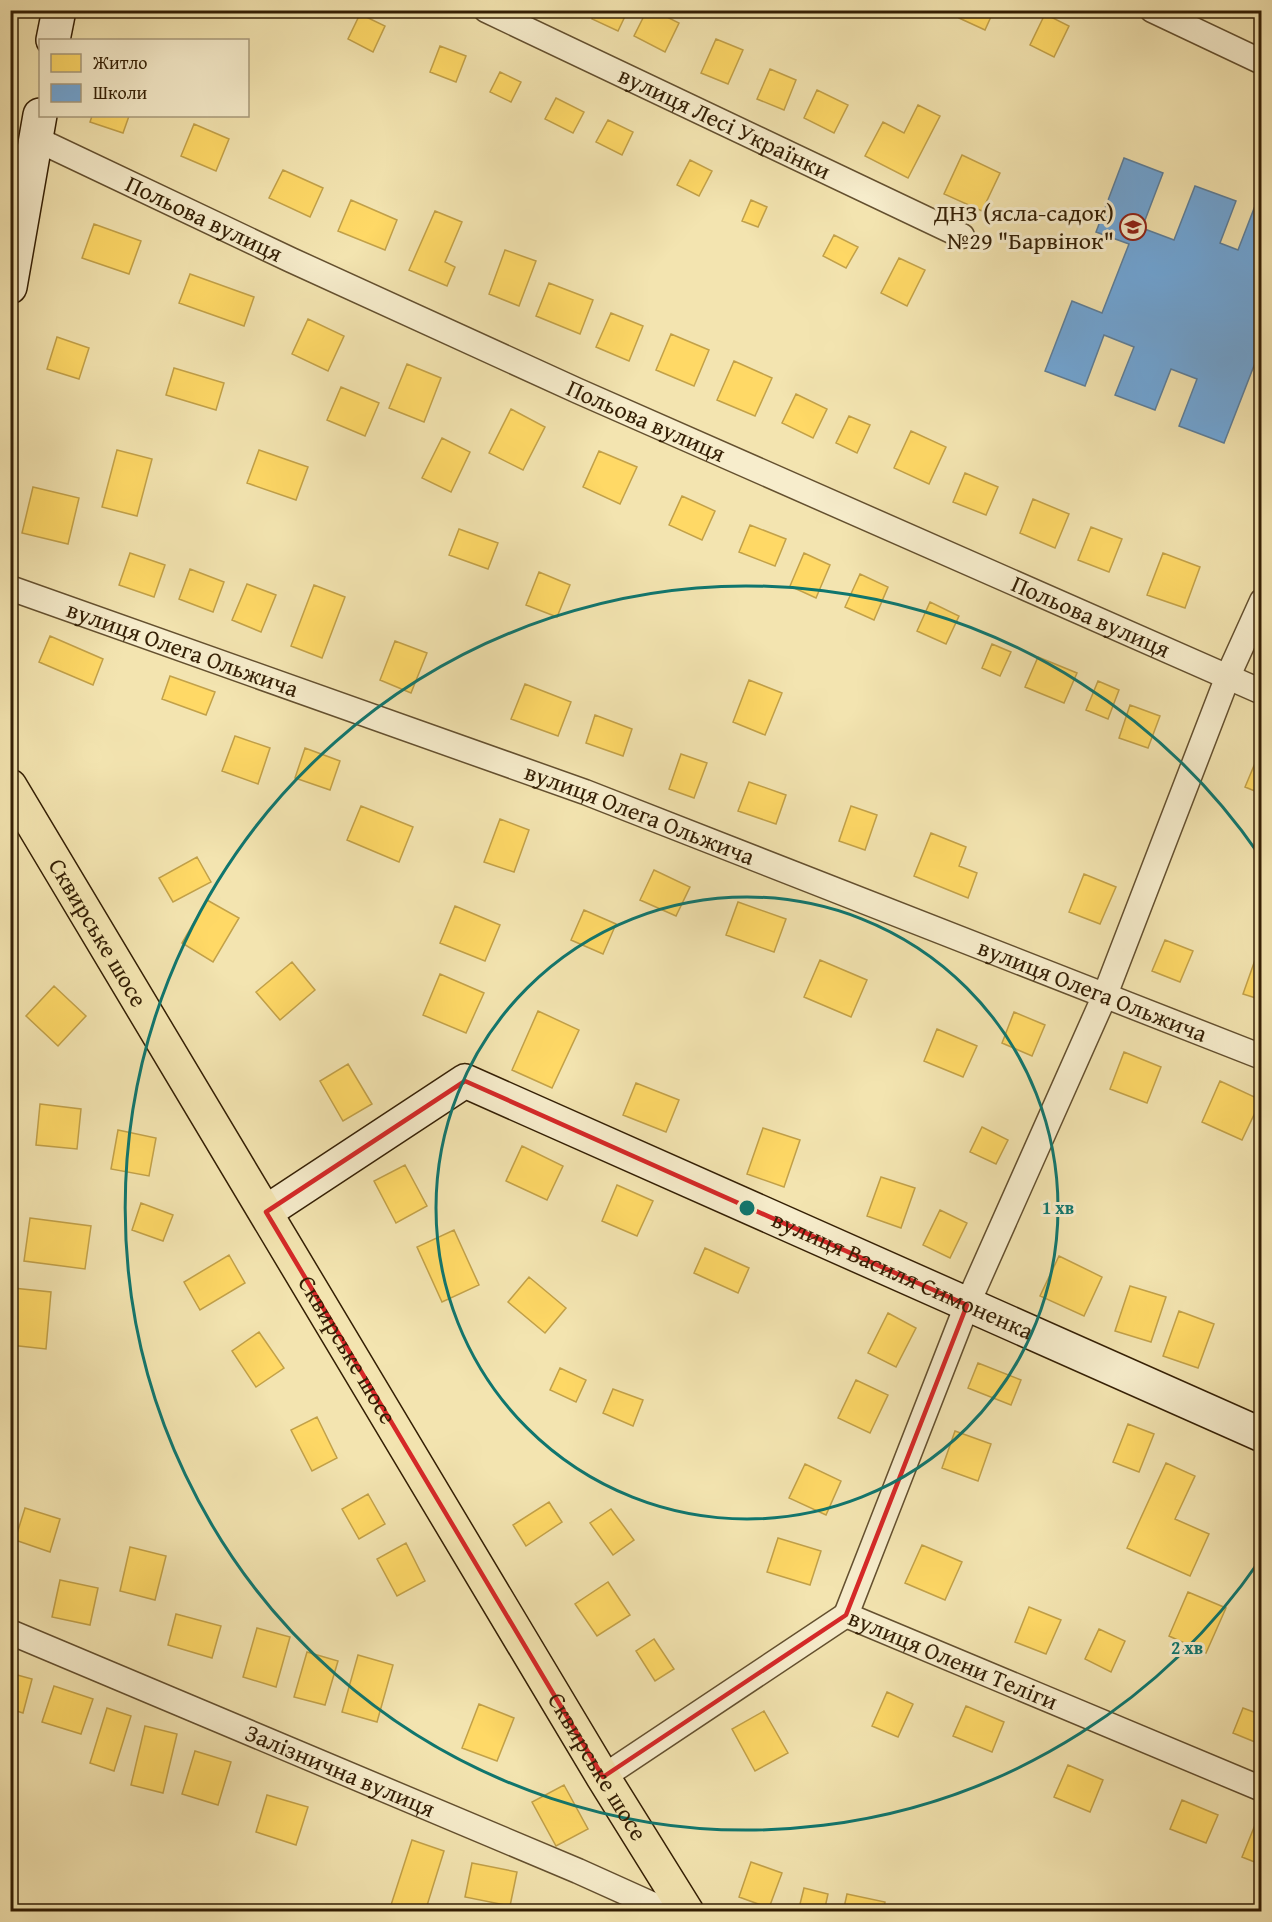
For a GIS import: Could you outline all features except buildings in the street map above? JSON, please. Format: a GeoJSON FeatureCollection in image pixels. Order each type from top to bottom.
{"type":"FeatureCollection","features":[{"type":"Feature","properties":{"kind":"main road","name":"Сквирське шосе"},"geometry":{"type":"LineString","coordinates":[[10,786],[603,1777],[687,1911]]}},
{"type":"Feature","properties":{"kind":"street"},"geometry":{"type":"LineString","coordinates":[[53,39],[58,10]]}},
{"type":"Feature","properties":{"kind":"street","name":"вулиця Лесі Українки"},"geometry":{"type":"LineString","coordinates":[[486,10],[962,236]]}},
{"type":"Feature","properties":{"kind":"street"},"geometry":{"type":"LineString","coordinates":[[1152,10],[1262,62]]}},
{"type":"Feature","properties":{"kind":"street"},"geometry":{"type":"LineString","coordinates":[[10,287],[38,127]]}},
{"type":"Feature","properties":{"kind":"street","name":"Польова вулиця"},"geometry":{"type":"LineString","coordinates":[[38,127],[291,260],[578,392],[1262,692]]}},
{"type":"Feature","properties":{"kind":"street","name":"вулиця Олега Ольжича"},"geometry":{"type":"LineString","coordinates":[[10,588],[585,792],[1262,1057]]}},
{"type":"Feature","properties":{"kind":"street"},"geometry":{"type":"LineString","coordinates":[[846,1615],[967,1305],[1105,995],[1228,676],[1262,601]]}},
{"type":"Feature","properties":{"kind":"street","name":"вулиця Василя Симоненка"},"geometry":{"type":"LineString","coordinates":[[266,1212],[465,1081],[1262,1435]]}},
{"type":"Feature","properties":{"kind":"street","name":"вулиця Олени Теліги"},"geometry":{"type":"LineString","coordinates":[[603,1777],[846,1615],[1262,1789]]}},
{"type":"Feature","properties":{"kind":"street","name":"Залізнична вулиця"},"geometry":{"type":"LineString","coordinates":[[10,1632],[669,1911]]}},
{"type":"Feature","properties":{"kind":"highlighted area"},"geometry":{"type":"Polygon","coordinates":[[[465,1081],[967,1305],[846,1615],[603,1777],[266,1212],[465,1081]]]}},
{"type":"Feature","properties":{"kind":"place","name":"ДНЗ (ясла-садок) №29 \"Барвінок\""},"geometry":{"type":"Point","coordinates":[1133,227]}}]}
